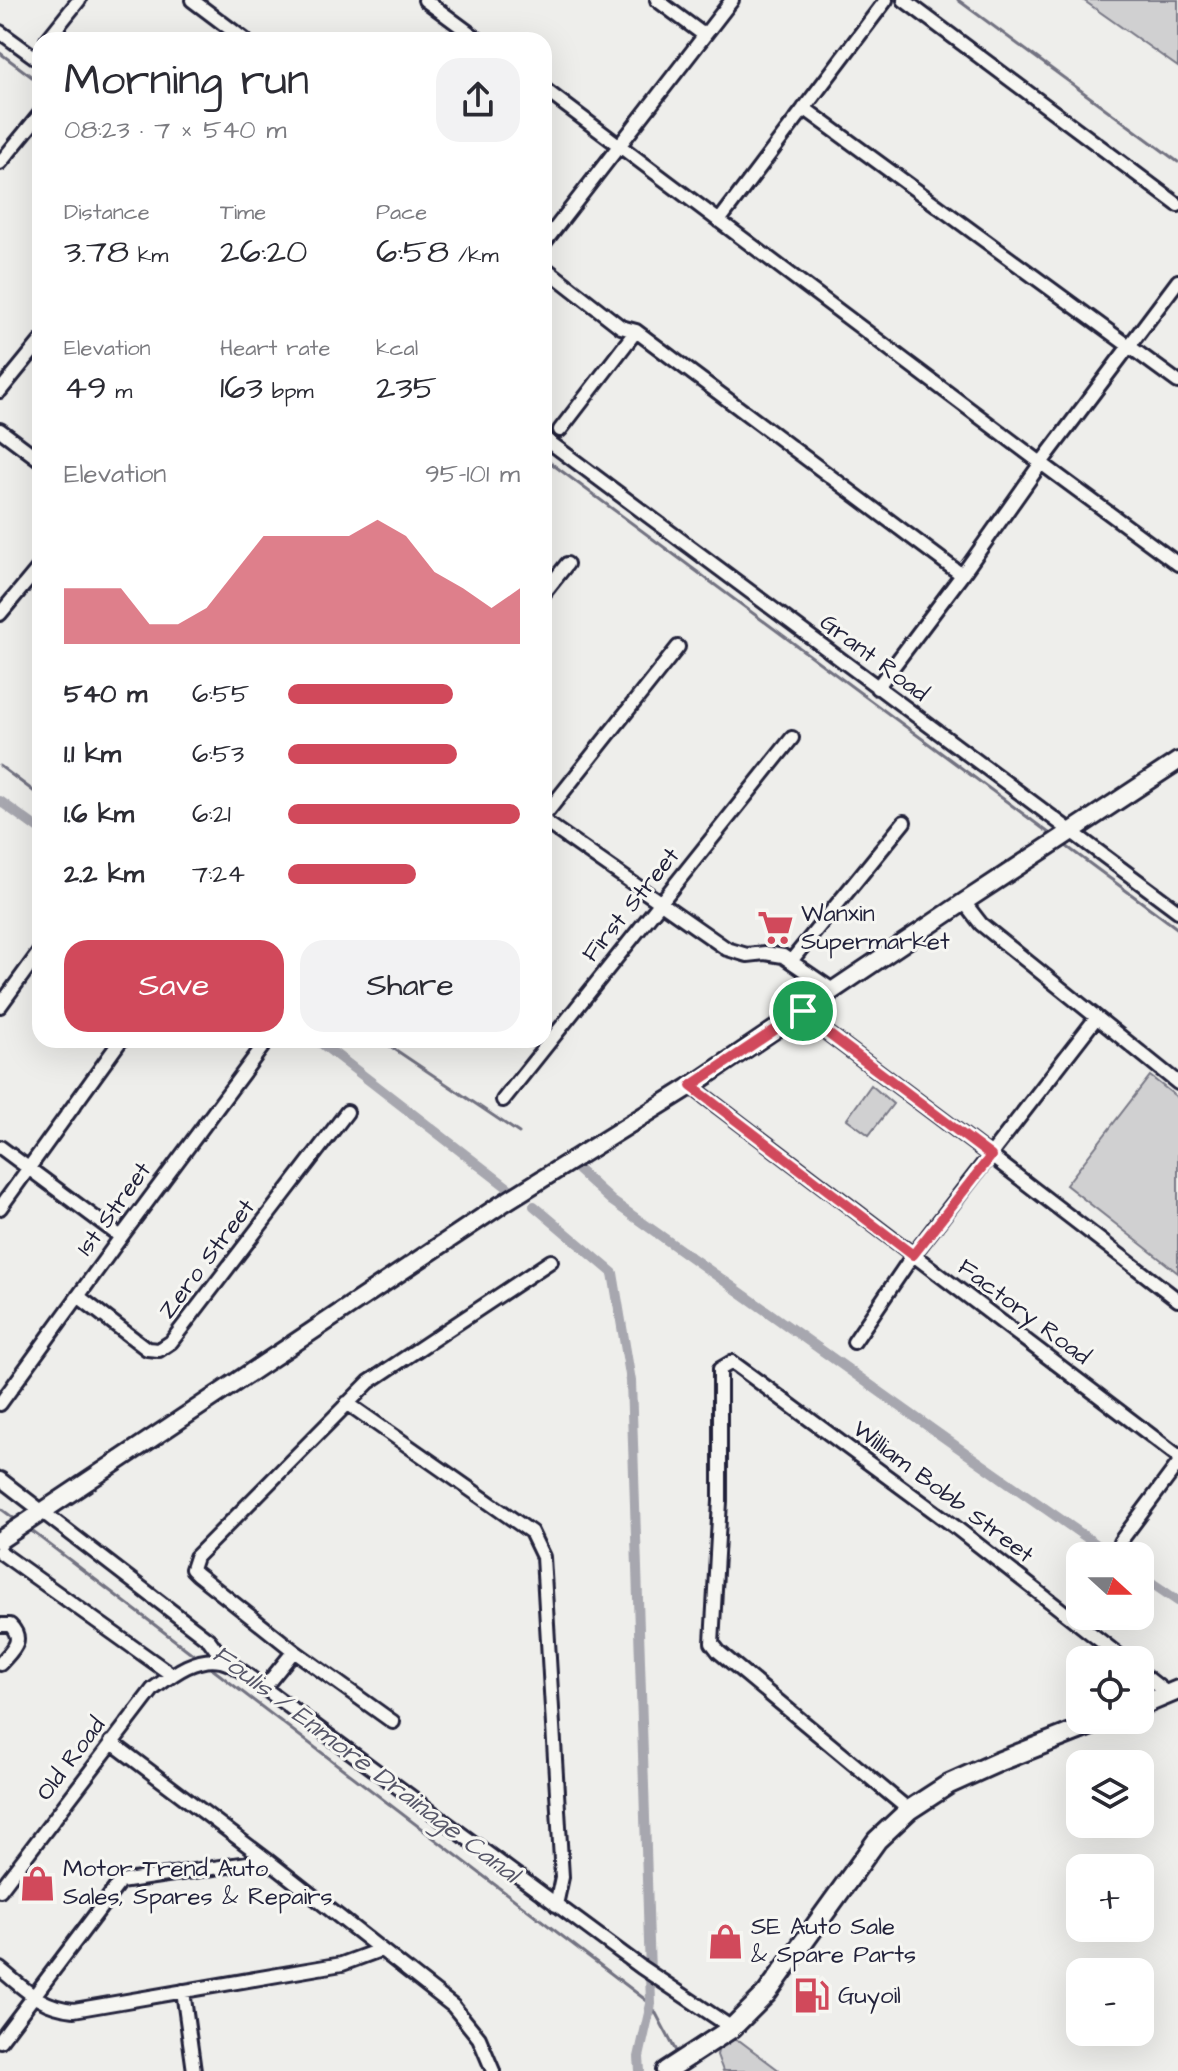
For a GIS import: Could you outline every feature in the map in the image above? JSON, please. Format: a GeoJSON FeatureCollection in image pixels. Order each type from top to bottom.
{"type":"FeatureCollection","features":[{"type":"Feature","properties":{"kind":"main road"},"geometry":{"type":"LineString","coordinates":[[6,1536],[517,1194],[691,1086],[812,1016],[834,991],[966,906],[1071,831],[1178,761]]}},
{"type":"Feature","properties":{"kind":"main road"},"geometry":{"type":"LineString","coordinates":[[1154,1700],[1173,1692]]}},
{"type":"Feature","properties":{"kind":"main road"},"geometry":{"type":"LineString","coordinates":[[670,2069],[732,2028],[767,1993],[877,1840],[909,1810],[949,1784],[1069,1734]]}},
{"type":"Feature","properties":{"kind":"street"},"geometry":{"type":"LineString","coordinates":[[53,32],[79,0]]}},
{"type":"Feature","properties":{"kind":"street"},"geometry":{"type":"LineString","coordinates":[[192,0],[234,32]]}},
{"type":"Feature","properties":{"kind":"street"},"geometry":{"type":"LineString","coordinates":[[425,0],[468,32]]}},
{"type":"Feature","properties":{"kind":"street"},"geometry":{"type":"LineString","coordinates":[[657,0],[704,35]]}},
{"type":"Feature","properties":{"kind":"street"},"geometry":{"type":"LineString","coordinates":[[552,232],[732,0]]}},
{"type":"Feature","properties":{"kind":"street"},"geometry":{"type":"LineString","coordinates":[[719,221],[886,0]]}},
{"type":"Feature","properties":{"kind":"street"},"geometry":{"type":"LineString","coordinates":[[904,0],[1178,205]]}},
{"type":"Feature","properties":{"kind":"street"},"geometry":{"type":"LineString","coordinates":[[0,32],[32,52]]}},
{"type":"Feature","properties":{"kind":"street"},"geometry":{"type":"LineString","coordinates":[[552,95],[1178,564]]}},
{"type":"Feature","properties":{"kind":"street"},"geometry":{"type":"LineString","coordinates":[[804,108],[1178,382]]}},
{"type":"Feature","properties":{"kind":"street"},"geometry":{"type":"LineString","coordinates":[[0,163],[32,124]]}},
{"type":"Feature","properties":{"kind":"street"},"geometry":{"type":"LineString","coordinates":[[552,273],[621,327],[636,331],[962,575]]}},
{"type":"Feature","properties":{"kind":"street"},"geometry":{"type":"LineString","coordinates":[[877,688],[1178,281]]}},
{"type":"Feature","properties":{"kind":"street"},"geometry":{"type":"LineString","coordinates":[[560,430],[636,331]]}},
{"type":"Feature","properties":{"kind":"street"},"geometry":{"type":"LineString","coordinates":[[0,391],[32,352]]}},
{"type":"Feature","properties":{"kind":"street"},"geometry":{"type":"LineString","coordinates":[[0,430],[32,454]]}},
{"type":"Feature","properties":{"kind":"street","name":"Grant Road"},"geometry":{"type":"LineString","coordinates":[[552,444],[1178,911]]}},
{"type":"Feature","properties":{"kind":"street"},"geometry":{"type":"LineString","coordinates":[[552,583],[567,564]]}},
{"type":"Feature","properties":{"kind":"street"},"geometry":{"type":"LineString","coordinates":[[0,614],[32,576]]}},
{"type":"Feature","properties":{"kind":"street"},"geometry":{"type":"LineString","coordinates":[[552,808],[678,647]]}},
{"type":"Feature","properties":{"kind":"street","name":"First Street"},"geometry":{"type":"LineString","coordinates":[[552,1039],[792,738]]}},
{"type":"Feature","properties":{"kind":"street"},"geometry":{"type":"LineString","coordinates":[[791,961],[904,822]]}},
{"type":"Feature","properties":{"kind":"street"},"geometry":{"type":"LineString","coordinates":[[552,824],[727,949],[747,955],[765,953],[783,956],[834,991]]}},
{"type":"Feature","properties":{"kind":"street"},"geometry":{"type":"LineString","coordinates":[[966,906],[981,924],[1178,1083]]}},
{"type":"Feature","properties":{"kind":"street"},"geometry":{"type":"LineString","coordinates":[[0,1006],[32,962]]}},
{"type":"Feature","properties":{"kind":"street"},"geometry":{"type":"LineString","coordinates":[[812,1016],[1178,1300]]}},
{"type":"Feature","properties":{"kind":"street"},"geometry":{"type":"LineString","coordinates":[[854,1342],[913,1255],[1096,1018]]}},
{"type":"Feature","properties":{"kind":"street"},"geometry":{"type":"LineString","coordinates":[[0,1208],[115,1048]]}},
{"type":"Feature","properties":{"kind":"street","name":"1st Street"},"geometry":{"type":"LineString","coordinates":[[0,1404],[262,1048]]}},
{"type":"Feature","properties":{"kind":"street","name":"First Street"},"geometry":{"type":"LineString","coordinates":[[503,1100],[544,1048]]}},
{"type":"Feature","properties":{"kind":"street","name":"Factory Road"},"geometry":{"type":"LineString","coordinates":[[691,1086],[1178,1456]]}},
{"type":"Feature","properties":{"kind":"street","name":"Zero Street"},"geometry":{"type":"LineString","coordinates":[[78,1296],[147,1349],[159,1350],[171,1342],[347,1112]]}},
{"type":"Feature","properties":{"kind":"street"},"geometry":{"type":"LineString","coordinates":[[0,1147],[121,1237]]}},
{"type":"Feature","properties":{"kind":"street"},"geometry":{"type":"LineString","coordinates":[[393,1722],[294,1651],[192,1569],[196,1557],[369,1382],[551,1261]]}},
{"type":"Feature","properties":{"kind":"street","name":"William Bobb Street"},"geometry":{"type":"LineString","coordinates":[[909,1810],[712,1643],[720,1501],[720,1369],[732,1362],[954,1526],[1107,1646]]}},
{"type":"Feature","properties":{"kind":"street"},"geometry":{"type":"LineString","coordinates":[[347,1403],[531,1532],[543,1557],[562,1877],[556,1905]]}},
{"type":"Feature","properties":{"kind":"street"},"geometry":{"type":"LineString","coordinates":[[1120,1542],[1178,1464]]}},
{"type":"Feature","properties":{"kind":"street"},"geometry":{"type":"LineString","coordinates":[[0,1479],[37,1516],[209,1640],[221,1662],[264,1688],[667,1986],[732,2028]]}},
{"type":"Feature","properties":{"kind":"street"},"geometry":{"type":"LineString","coordinates":[[0,1552],[172,1675]]}},
{"type":"Feature","properties":{"kind":"street"},"geometry":{"type":"LineString","coordinates":[[0,1625],[10,1625],[18,1638],[0,1664]]}},
{"type":"Feature","properties":{"kind":"street"},"geometry":{"type":"LineString","coordinates":[[264,1688],[294,1651]]}},
{"type":"Feature","properties":{"kind":"street","name":"Old Road"},"geometry":{"type":"LineString","coordinates":[[0,1890],[153,1689],[187,1665],[221,1662]]}},
{"type":"Feature","properties":{"kind":"street"},"geometry":{"type":"LineString","coordinates":[[1154,1680],[1173,1692]]}},
{"type":"Feature","properties":{"kind":"street"},"geometry":{"type":"LineString","coordinates":[[111,1742],[453,2006],[479,2038],[493,2071]]}},
{"type":"Feature","properties":{"kind":"street"},"geometry":{"type":"LineString","coordinates":[[0,2041],[120,1882],[267,1860]]}},
{"type":"Feature","properties":{"kind":"street"},"geometry":{"type":"LineString","coordinates":[[0,1969],[33,1997],[52,2007],[74,2010],[342,1964],[380,1950]]}},
{"type":"Feature","properties":{"kind":"street"},"geometry":{"type":"LineString","coordinates":[[183,1991],[194,2071]]}},
{"type":"Feature","properties":{"kind":"shaded area"},"geometry":{"type":"Polygon","coordinates":[[[1083,0],[1178,0],[1178,67],[1083,0]]]}},
{"type":"Feature","properties":{"kind":"shaded area"},"geometry":{"type":"Polygon","coordinates":[[[1150,1076],[1178,1098],[1178,1273],[1066,1185],[1150,1076]]]}},
{"type":"Feature","properties":{"kind":"shaded area"},"geometry":{"type":"Polygon","coordinates":[[[871,1085],[893,1104],[869,1135],[847,1119],[871,1085]]]}},
{"type":"Feature","properties":{"kind":"shaded area"},"geometry":{"type":"Polygon","coordinates":[[[729,2039],[740,2041],[780,2071],[723,2071],[717,2055],[719,2046],[729,2039]]]}},
{"type":"Feature","properties":{"kind":"waterway"},"geometry":{"type":"LineString","coordinates":[[958,0],[1178,162]]}},
{"type":"Feature","properties":{"kind":"waterway"},"geometry":{"type":"LineString","coordinates":[[0,53],[32,77]]}},
{"type":"Feature","properties":{"kind":"waterway"},"geometry":{"type":"LineString","coordinates":[[552,464],[1053,836]]}},
{"type":"Feature","properties":{"kind":"waterway"},"geometry":{"type":"LineString","coordinates":[[0,766],[32,790]]}},
{"type":"Feature","properties":{"kind":"waterway"},"geometry":{"type":"LineString","coordinates":[[0,801],[32,824]]}},
{"type":"Feature","properties":{"kind":"waterway"},"geometry":{"type":"LineString","coordinates":[[1062,843],[1178,929]]}},
{"type":"Feature","properties":{"kind":"waterway"},"geometry":{"type":"LineString","coordinates":[[327,1048],[511,1190]]}},
{"type":"Feature","properties":{"kind":"waterway"},"geometry":{"type":"LineString","coordinates":[[393,1048],[519,1133]]}},
{"type":"Feature","properties":{"kind":"waterway"},"geometry":{"type":"LineString","coordinates":[[578,1170],[612,1201],[1093,1542]]}},
{"type":"Feature","properties":{"kind":"waterway"},"geometry":{"type":"LineString","coordinates":[[534,1206],[613,1273],[631,1381],[651,2004],[639,2057],[640,2071]]}},
{"type":"Feature","properties":{"kind":"waterway","name":"Foulis / Enmore Drainage Canal"},"geometry":{"type":"LineString","coordinates":[[0,1508],[16,1520]]}},
{"type":"Feature","properties":{"kind":"waterway","name":"Foulis / Enmore Drainage Canal"},"geometry":{"type":"LineString","coordinates":[[29,1529],[198,1658]]}},
{"type":"Feature","properties":{"kind":"waterway"},"geometry":{"type":"LineString","coordinates":[[1154,1585],[1178,1601]]}},
{"type":"Feature","properties":{"kind":"waterway","name":"Foulis / Enmore Drainage Canal"},"geometry":{"type":"LineString","coordinates":[[207,1665],[651,2004],[678,2055]]}},
{"type":"Feature","properties":{"kind":"place","name":"Wanxin Supermarket"},"geometry":{"type":"Point","coordinates":[775,928]}},
{"type":"Feature","properties":{"kind":"place","name":"Motor Trend Auto Sales, Spares & Repairs"},"geometry":{"type":"Point","coordinates":[37,1883]}},
{"type":"Feature","properties":{"kind":"place","name":"SE Auto Sale & Spare Parts"},"geometry":{"type":"Point","coordinates":[725,1941]}},
{"type":"Feature","properties":{"kind":"place","name":"Guyoil"},"geometry":{"type":"Point","coordinates":[812,1996]}},
{"type":"Feature","properties":{"kind":"route"},"geometry":{"type":"LineString","coordinates":[[803,1011],[822,1029],[991,1156],[913,1255],[691,1086],[803,1011]]}}]}
